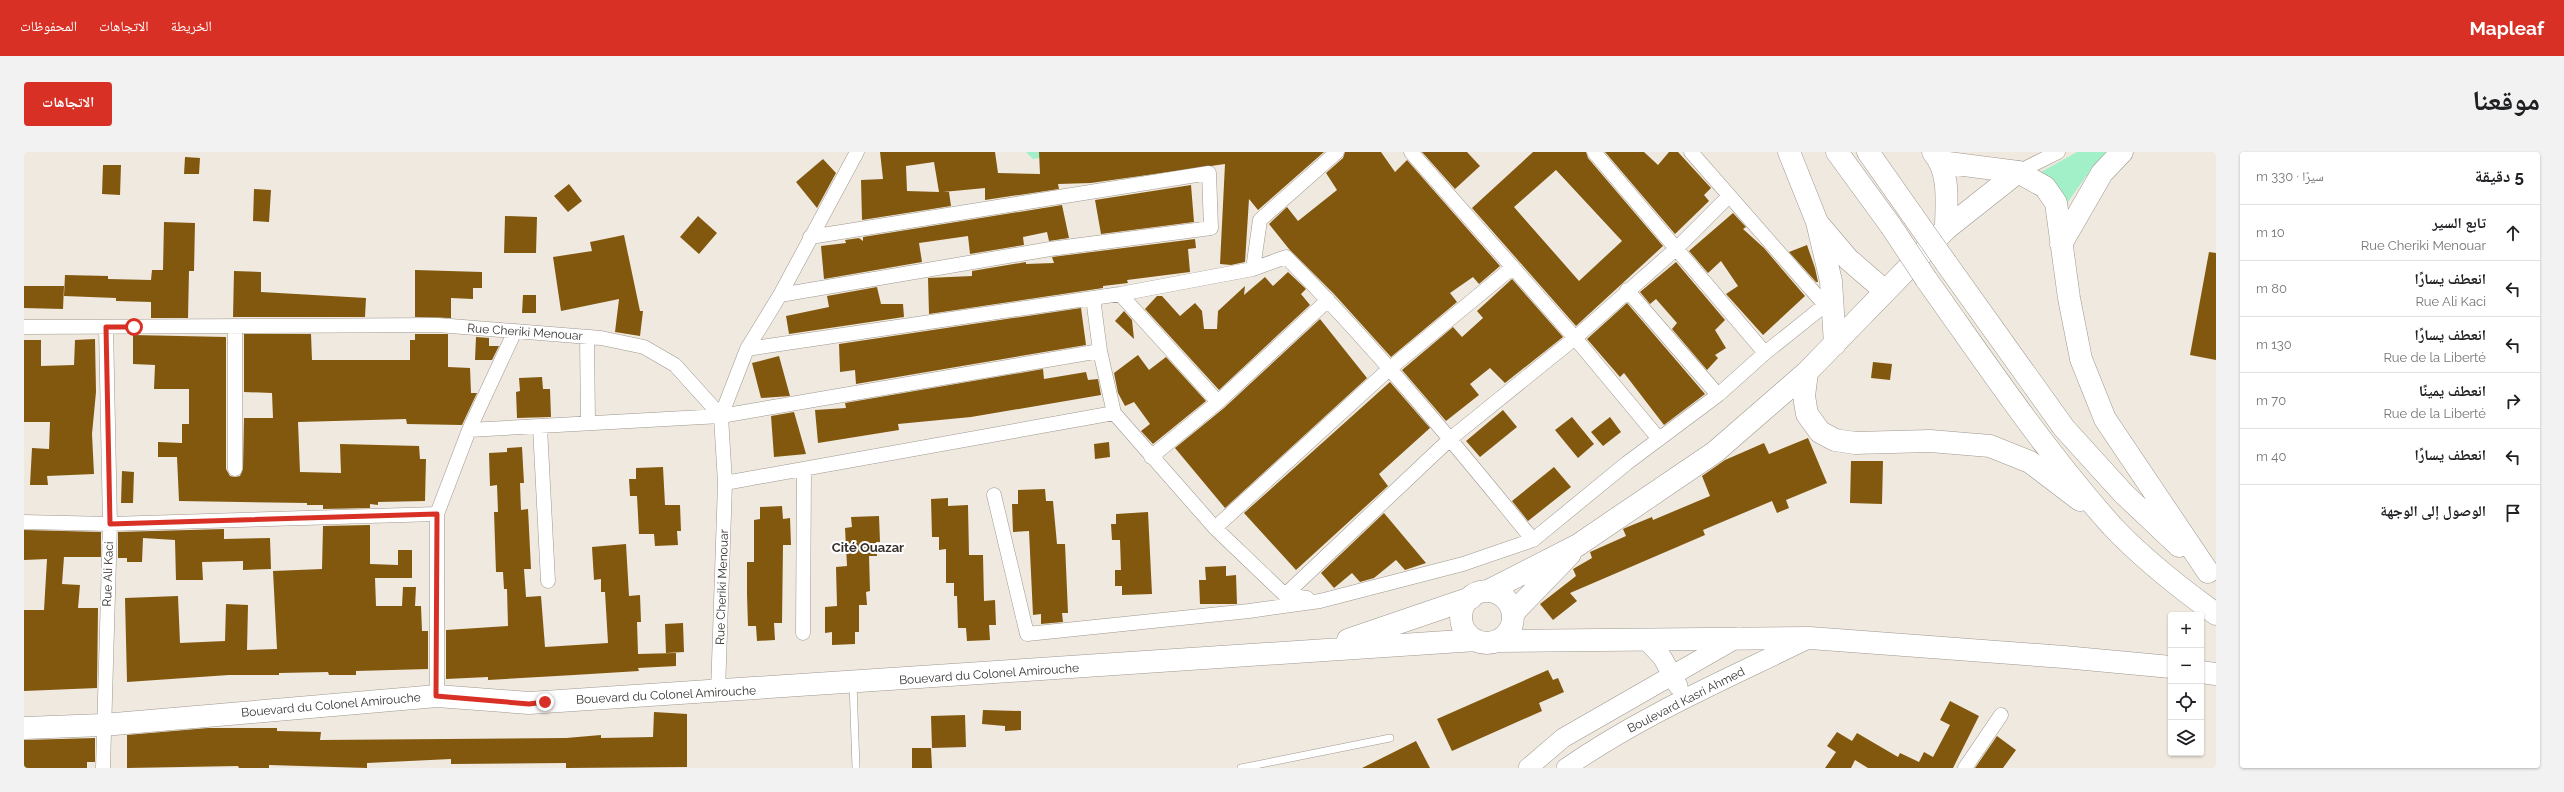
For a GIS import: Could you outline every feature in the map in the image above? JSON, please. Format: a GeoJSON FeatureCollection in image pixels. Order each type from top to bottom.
{"type":"FeatureCollection","features":[{"type":"Feature","properties":{"kind":"main road"},"geometry":{"type":"LineString","coordinates":[[1789,152],[1817,222],[1831,281],[1834,344]]}},
{"type":"Feature","properties":{"kind":"main road"},"geometry":{"type":"LineString","coordinates":[[1838,152],[2041,441],[2113,526]]}},
{"type":"Feature","properties":{"kind":"main road"},"geometry":{"type":"LineString","coordinates":[[1868,152],[2064,428],[2123,493],[2212,575]]}},
{"type":"Feature","properties":{"kind":"main road"},"geometry":{"type":"LineString","coordinates":[[2061,244],[2102,172],[2122,152]]}},
{"type":"Feature","properties":{"kind":"main road"},"geometry":{"type":"LineString","coordinates":[[1946,229],[1946,184],[1937,157],[2018,172],[2045,187],[2056,203],[2061,244],[2081,359],[2105,419],[2212,575]]}},
{"type":"Feature","properties":{"kind":"main road"},"geometry":{"type":"LineString","coordinates":[[1551,642],[1512,620],[1506,600],[1494,592],[1479,595],[1465,604],[1462,620],[1466,632],[1486,641],[1503,638],[1512,620],[1578,545],[1715,452],[1807,372],[1946,229],[2018,172]]}},
{"type":"Feature","properties":{"kind":"main road"},"geometry":{"type":"LineString","coordinates":[[1817,222],[1848,259],[1885,291]]}},
{"type":"Feature","properties":{"kind":"main road"},"geometry":{"type":"LineString","coordinates":[[1807,372],[1804,396],[1807,414],[1820,432],[1835,440],[1855,443],[1930,441],[1990,446],[2030,462],[2113,526],[2176,585],[2216,614]]}},
{"type":"Feature","properties":{"kind":"main road","name":"Bouevard du Colonel Amirouche"},"geometry":{"type":"LineString","coordinates":[[1308,652],[1373,633],[1479,595],[1578,545]]}},
{"type":"Feature","properties":{"kind":"main road","name":"Bouevard du Colonel Amirouche"},"geometry":{"type":"LineString","coordinates":[[24,728],[103,724],[436,696],[529,704],[1486,641],[1551,642],[1739,637],[1810,638],[2064,657],[2168,667]]}},
{"type":"Feature","properties":{"kind":"main road","name":"Boulevard Kasri Ahmed"},"geometry":{"type":"LineString","coordinates":[[1528,768],[1563,738],[1739,637]]}},
{"type":"Feature","properties":{"kind":"main road","name":"Boulevard Kasri Ahmed"},"geometry":{"type":"LineString","coordinates":[[1566,768],[1619,734],[1685,698],[1810,638]]}},
{"type":"Feature","properties":{"kind":"main road"},"geometry":{"type":"LineString","coordinates":[[1646,640],[1662,657],[1685,698]]}},
{"type":"Feature","properties":{"kind":"main road"},"geometry":{"type":"LineString","coordinates":[[2204,672],[2216,674]]}},
{"type":"Feature","properties":{"kind":"street"},"geometry":{"type":"LineString","coordinates":[[721,416],[747,349],[780,294],[857,152]]}},
{"type":"Feature","properties":{"kind":"street"},"geometry":{"type":"LineString","coordinates":[[1253,269],[1260,220],[1337,152]]}},
{"type":"Feature","properties":{"kind":"street"},"geometry":{"type":"LineString","coordinates":[[1410,152],[1575,338],[1659,439]]}},
{"type":"Feature","properties":{"kind":"street"},"geometry":{"type":"LineString","coordinates":[[1594,152],[1765,353]]}},
{"type":"Feature","properties":{"kind":"street"},"geometry":{"type":"LineString","coordinates":[[994,495],[1027,634],[1249,611],[1320,601],[1463,564],[1533,540],[1659,439],[1718,395],[1765,353],[1825,304],[1691,152]]}},
{"type":"Feature","properties":{"kind":"street"},"geometry":{"type":"LineString","coordinates":[[2018,172],[2058,152]]}},
{"type":"Feature","properties":{"kind":"street"},"geometry":{"type":"LineString","coordinates":[[780,294],[1050,249],[1211,228],[1209,172],[810,237]]}},
{"type":"Feature","properties":{"kind":"street"},"geometry":{"type":"LineString","coordinates":[[1285,594],[1450,439],[1575,338],[1627,290],[1676,248],[1729,196]]}},
{"type":"Feature","properties":{"kind":"street"},"geometry":{"type":"LineString","coordinates":[[747,349],[1120,294],[1253,269],[1286,257],[1328,300],[1450,439],[1533,540]]}},
{"type":"Feature","properties":{"kind":"street"},"geometry":{"type":"LineString","coordinates":[[1215,528],[1388,370],[1513,267]]}},
{"type":"Feature","properties":{"kind":"street"},"geometry":{"type":"LineString","coordinates":[[1627,290],[1718,395]]}},
{"type":"Feature","properties":{"kind":"street"},"geometry":{"type":"LineString","coordinates":[[1120,294],[1218,402]]}},
{"type":"Feature","properties":{"kind":"street"},"geometry":{"type":"LineString","coordinates":[[1093,298],[1100,351],[1114,414],[1215,528],[1285,594],[1320,601]]}},
{"type":"Feature","properties":{"kind":"street"},"geometry":{"type":"LineString","coordinates":[[1151,457],[1218,402],[1328,300]]}},
{"type":"Feature","properties":{"kind":"street","name":"Rue Cheriki Menouar"},"geometry":{"type":"LineString","coordinates":[[24,327],[438,325],[587,337],[644,347],[675,365],[721,416],[726,482],[718,692]]}},
{"type":"Feature","properties":{"kind":"street"},"geometry":{"type":"LineString","coordinates":[[235,326],[235,469]]}},
{"type":"Feature","properties":{"kind":"street","name":"Rue Ali Kaci"},"geometry":{"type":"LineString","coordinates":[[103,768],[103,724],[110,524],[106,327]]}},
{"type":"Feature","properties":{"kind":"street"},"geometry":{"type":"LineString","coordinates":[[436,696],[437,514],[469,430],[515,331]]}},
{"type":"Feature","properties":{"kind":"street"},"geometry":{"type":"LineString","coordinates":[[587,337],[588,424]]}},
{"type":"Feature","properties":{"kind":"street"},"geometry":{"type":"LineString","coordinates":[[469,430],[721,416],[1100,351]]}},
{"type":"Feature","properties":{"kind":"street"},"geometry":{"type":"LineString","coordinates":[[726,482],[804,470],[1114,414]]}},
{"type":"Feature","properties":{"kind":"street"},"geometry":{"type":"LineString","coordinates":[[540,426],[548,581]]}},
{"type":"Feature","properties":{"kind":"street"},"geometry":{"type":"LineString","coordinates":[[803,633],[804,470]]}},
{"type":"Feature","properties":{"kind":"street"},"geometry":{"type":"LineString","coordinates":[[24,522],[110,524],[437,514]]}},
{"type":"Feature","properties":{"kind":"street"},"geometry":{"type":"LineString","coordinates":[[1965,768],[2001,715]]}},
{"type":"Feature","properties":{"kind":"lane"},"geometry":{"type":"LineString","coordinates":[[853,683],[856,768]]}},
{"type":"Feature","properties":{"kind":"lane"},"geometry":{"type":"LineString","coordinates":[[1241,768],[1390,738]]}},
{"type":"Feature","properties":{"kind":"green space"},"geometry":{"type":"Polygon","coordinates":[[[1026,152],[1074,152],[1033,159],[1026,152]]]}},
{"type":"Feature","properties":{"kind":"green space"},"geometry":{"type":"Polygon","coordinates":[[[2077,152],[2109,152],[2092,168],[2065,206],[2056,187],[2041,172],[2077,152]]]}},
{"type":"Feature","properties":{"kind":"building"},"geometry":{"type":"Polygon","coordinates":[[[880,152],[995,152],[998,173],[1040,174],[1039,152],[1324,152],[1258,210],[1249,199],[1245,262],[1231,265],[1220,264],[1225,164],[1091,183],[1058,184],[1059,189],[985,200],[985,188],[943,192],[949,192],[951,206],[862,220],[861,180],[883,179],[880,152]],[[934,162],[906,166],[907,191],[939,192],[934,162]]]}},
{"type":"Feature","properties":{"kind":"building"},"geometry":{"type":"Polygon","coordinates":[[[1345,152],[1381,152],[1395,172],[1407,160],[1500,266],[1479,284],[1473,277],[1450,293],[1457,302],[1391,357],[1334,294],[1289,249],[1269,224],[1287,207],[1298,221],[1337,190],[1326,173],[1343,158],[1345,152]]]}},
{"type":"Feature","properties":{"kind":"building"},"geometry":{"type":"Polygon","coordinates":[[[1422,152],[1467,152],[1480,166],[1455,189],[1422,152]]]}},
{"type":"Feature","properties":{"kind":"building"},"geometry":{"type":"Polygon","coordinates":[[[1533,152],[1586,152],[1588,158],[1663,246],[1576,326],[1472,208],[1533,152]],[[1556,170],[1514,207],[1579,281],[1622,241],[1556,170]]]}},
{"type":"Feature","properties":{"kind":"building"},"geometry":{"type":"Polygon","coordinates":[[[1605,152],[1644,152],[1658,165],[1669,152],[1678,152],[1711,188],[1704,195],[1709,201],[1675,234],[1605,152]]]}},
{"type":"Feature","properties":{"kind":"building"},"geometry":{"type":"Polygon","coordinates":[[[185,157],[200,158],[199,174],[184,174],[185,157]]]}},
{"type":"Feature","properties":{"kind":"building"},"geometry":{"type":"Polygon","coordinates":[[[823,159],[836,173],[817,208],[796,182],[823,159]]]}},
{"type":"Feature","properties":{"kind":"building"},"geometry":{"type":"Polygon","coordinates":[[[103,165],[121,165],[120,195],[102,194],[103,165]]]}},
{"type":"Feature","properties":{"kind":"building"},"geometry":{"type":"Polygon","coordinates":[[[569,184],[582,201],[568,212],[554,196],[569,184]]]}},
{"type":"Feature","properties":{"kind":"building"},"geometry":{"type":"Polygon","coordinates":[[[1191,185],[1194,222],[1101,234],[1095,200],[1191,185]]]}},
{"type":"Feature","properties":{"kind":"building"},"geometry":{"type":"Polygon","coordinates":[[[254,189],[271,190],[269,222],[253,221],[254,189]]]}},
{"type":"Feature","properties":{"kind":"building"},"geometry":{"type":"Polygon","coordinates":[[[1062,205],[1069,238],[1049,241],[1047,232],[1023,237],[1024,245],[970,254],[968,236],[919,243],[922,262],[824,279],[821,246],[846,243],[845,240],[859,238],[863,241],[863,237],[1062,205]]]}},
{"type":"Feature","properties":{"kind":"building"},"geometry":{"type":"Polygon","coordinates":[[[1733,213],[1746,227],[1743,229],[1764,248],[1805,296],[1763,335],[1726,294],[1738,286],[1721,261],[1708,273],[1689,251],[1733,213]]]}},
{"type":"Feature","properties":{"kind":"building"},"geometry":{"type":"Polygon","coordinates":[[[505,216],[537,217],[536,253],[504,253],[505,216]]]}},
{"type":"Feature","properties":{"kind":"building"},"geometry":{"type":"Polygon","coordinates":[[[698,216],[717,233],[699,254],[680,237],[698,216]]]}},
{"type":"Feature","properties":{"kind":"building"},"geometry":{"type":"Polygon","coordinates":[[[164,222],[195,223],[194,271],[189,271],[188,318],[151,318],[151,302],[116,301],[116,298],[64,296],[65,275],[108,276],[108,279],[151,280],[152,270],[163,270],[164,222]]]}},
{"type":"Feature","properties":{"kind":"building"},"geometry":{"type":"Polygon","coordinates":[[[624,235],[640,311],[643,311],[640,336],[615,332],[619,299],[561,311],[553,257],[592,251],[590,242],[624,235]]]}},
{"type":"Feature","properties":{"kind":"building"},"geometry":{"type":"Polygon","coordinates":[[[1195,239],[1196,248],[1188,249],[1190,272],[1127,280],[1128,283],[1103,286],[1103,288],[929,314],[928,278],[972,276],[972,271],[1026,262],[1026,264],[1054,263],[1052,257],[1195,239]]]}},
{"type":"Feature","properties":{"kind":"building"},"geometry":{"type":"Polygon","coordinates":[[[1807,245],[1818,282],[1816,282],[1789,252],[1807,245]]]}},
{"type":"Feature","properties":{"kind":"building"},"geometry":{"type":"Polygon","coordinates":[[[2209,252],[2216,253],[2216,360],[2190,355],[2209,252]]]}},
{"type":"Feature","properties":{"kind":"building"},"geometry":{"type":"Polygon","coordinates":[[[1676,262],[1725,320],[1715,330],[1726,348],[1715,355],[1718,358],[1707,370],[1672,329],[1677,323],[1656,299],[1650,304],[1640,292],[1676,262]]]}},
{"type":"Feature","properties":{"kind":"building"},"geometry":{"type":"Polygon","coordinates":[[[415,270],[482,272],[482,288],[473,288],[473,299],[451,298],[451,318],[415,317],[415,270]]]}},
{"type":"Feature","properties":{"kind":"building"},"geometry":{"type":"Polygon","coordinates":[[[234,271],[261,272],[261,292],[366,298],[365,317],[233,317],[234,271]]]}},
{"type":"Feature","properties":{"kind":"building"},"geometry":{"type":"Polygon","coordinates":[[[1288,272],[1306,289],[1301,294],[1310,305],[1219,390],[1145,309],[1157,296],[1162,296],[1180,316],[1195,303],[1202,311],[1204,329],[1217,329],[1218,311],[1245,286],[1244,295],[1265,277],[1273,286],[1288,272]]]}},
{"type":"Feature","properties":{"kind":"building"},"geometry":{"type":"Polygon","coordinates":[[[1512,279],[1563,337],[1505,383],[1490,368],[1470,384],[1479,395],[1446,421],[1402,370],[1453,327],[1462,337],[1483,318],[1477,311],[1512,279]]]}},
{"type":"Feature","properties":{"kind":"building"},"geometry":{"type":"Polygon","coordinates":[[[24,286],[64,286],[63,309],[24,308],[24,286]]]}},
{"type":"Feature","properties":{"kind":"building"},"geometry":{"type":"Polygon","coordinates":[[[877,287],[881,304],[903,304],[904,317],[789,334],[786,316],[829,307],[827,296],[877,287]]]}},
{"type":"Feature","properties":{"kind":"building"},"geometry":{"type":"Polygon","coordinates":[[[523,295],[536,295],[536,313],[522,313],[523,295]]]}},
{"type":"Feature","properties":{"kind":"building"},"geometry":{"type":"Polygon","coordinates":[[[1627,303],[1705,394],[1664,425],[1624,373],[1620,377],[1587,339],[1627,303]]]}},
{"type":"Feature","properties":{"kind":"building"},"geometry":{"type":"Polygon","coordinates":[[[1081,308],[1086,345],[856,384],[855,370],[840,372],[839,344],[1081,308]]]}},
{"type":"Feature","properties":{"kind":"building"},"geometry":{"type":"Polygon","coordinates":[[[1124,311],[1132,320],[1134,339],[1115,321],[1124,311]]]}},
{"type":"Feature","properties":{"kind":"building"},"geometry":{"type":"Polygon","coordinates":[[[1320,319],[1367,378],[1225,508],[1175,448],[1224,408],[1320,319]]]}},
{"type":"Feature","properties":{"kind":"building"},"geometry":{"type":"Polygon","coordinates":[[[244,334],[311,334],[312,360],[410,360],[410,340],[415,340],[415,334],[448,334],[448,367],[470,368],[471,393],[477,393],[462,425],[407,424],[406,419],[298,422],[300,472],[341,473],[340,444],[419,446],[420,459],[426,459],[425,501],[378,502],[378,505],[370,504],[370,508],[323,509],[323,505],[307,505],[307,503],[179,501],[177,457],[158,457],[158,442],[182,443],[182,424],[189,424],[189,389],[154,389],[155,365],[133,364],[133,335],[226,337],[226,469],[230,476],[235,477],[240,476],[243,469],[244,418],[273,418],[272,393],[244,392],[244,334]]]}},
{"type":"Feature","properties":{"kind":"building"},"geometry":{"type":"Polygon","coordinates":[[[476,337],[489,338],[489,346],[499,346],[492,360],[475,360],[476,337]]]}},
{"type":"Feature","properties":{"kind":"building"},"geometry":{"type":"Polygon","coordinates":[[[95,339],[96,392],[92,434],[94,474],[47,476],[48,485],[30,485],[32,448],[49,449],[50,422],[24,422],[24,340],[41,340],[41,366],[74,365],[75,340],[95,339]]]}},
{"type":"Feature","properties":{"kind":"building"},"geometry":{"type":"Polygon","coordinates":[[[1138,355],[1149,370],[1166,357],[1206,401],[1153,444],[1141,431],[1150,424],[1134,402],[1125,406],[1118,393],[1114,373],[1138,355]]]}},
{"type":"Feature","properties":{"kind":"building"},"geometry":{"type":"Polygon","coordinates":[[[779,356],[790,396],[761,398],[752,363],[779,356]]]}},
{"type":"Feature","properties":{"kind":"building"},"geometry":{"type":"Polygon","coordinates":[[[1873,362],[1892,364],[1890,380],[1871,378],[1873,362]]]}},
{"type":"Feature","properties":{"kind":"building"},"geometry":{"type":"Polygon","coordinates":[[[1043,369],[1044,379],[1086,372],[1088,380],[1098,379],[1101,395],[971,417],[898,424],[899,430],[818,443],[815,410],[846,408],[845,403],[1043,369]]]}},
{"type":"Feature","properties":{"kind":"building"},"geometry":{"type":"Polygon","coordinates":[[[542,377],[543,389],[550,389],[551,417],[517,418],[516,392],[520,391],[519,378],[542,377]]]}},
{"type":"Feature","properties":{"kind":"building"},"geometry":{"type":"Polygon","coordinates":[[[1390,382],[1430,428],[1379,474],[1388,486],[1296,570],[1244,513],[1390,382]]]}},
{"type":"Feature","properties":{"kind":"building"},"geometry":{"type":"Polygon","coordinates":[[[1503,410],[1517,427],[1480,457],[1466,441],[1503,410]]]}},
{"type":"Feature","properties":{"kind":"building"},"geometry":{"type":"Polygon","coordinates":[[[794,412],[806,454],[774,457],[771,416],[794,412]]]}},
{"type":"Feature","properties":{"kind":"building"},"geometry":{"type":"Polygon","coordinates":[[[1572,417],[1594,444],[1578,458],[1555,430],[1572,417]]]}},
{"type":"Feature","properties":{"kind":"building"},"geometry":{"type":"Polygon","coordinates":[[[1610,417],[1621,432],[1603,446],[1591,432],[1610,417]]]}},
{"type":"Feature","properties":{"kind":"building"},"geometry":{"type":"Polygon","coordinates":[[[1808,438],[1827,483],[1786,500],[1789,508],[1777,513],[1772,501],[1703,530],[1705,535],[1570,593],[1577,601],[1553,620],[1540,604],[1576,576],[1573,569],[1592,558],[1590,552],[1626,536],[1623,529],[1652,517],[1653,520],[1710,496],[1702,476],[1725,460],[1764,443],[1769,454],[1808,438]]]}},
{"type":"Feature","properties":{"kind":"building"},"geometry":{"type":"Polygon","coordinates":[[[1109,442],[1110,457],[1095,459],[1094,444],[1109,442]]]}},
{"type":"Feature","properties":{"kind":"building"},"geometry":{"type":"Polygon","coordinates":[[[522,447],[524,483],[520,483],[521,510],[528,509],[531,569],[524,569],[526,597],[541,596],[545,647],[608,643],[605,592],[601,592],[601,579],[594,580],[592,547],[626,544],[629,596],[640,595],[641,622],[637,622],[638,654],[676,653],[676,666],[638,668],[639,671],[488,680],[488,677],[446,679],[446,630],[508,626],[507,589],[504,589],[503,572],[496,572],[494,512],[498,512],[497,485],[490,486],[489,453],[507,452],[507,448],[522,447]]]}},
{"type":"Feature","properties":{"kind":"building"},"geometry":{"type":"Polygon","coordinates":[[[1851,461],[1883,461],[1882,504],[1850,503],[1851,461]]]}},
{"type":"Feature","properties":{"kind":"building"},"geometry":{"type":"Polygon","coordinates":[[[663,467],[665,505],[680,505],[681,531],[677,531],[678,545],[655,546],[654,534],[639,534],[637,496],[630,496],[629,479],[636,479],[636,468],[663,467]]]}},
{"type":"Feature","properties":{"kind":"building"},"geometry":{"type":"Polygon","coordinates":[[[1554,467],[1571,487],[1528,521],[1512,501],[1554,467]]]}},
{"type":"Feature","properties":{"kind":"building"},"geometry":{"type":"Polygon","coordinates":[[[122,471],[134,472],[133,503],[121,503],[122,471]]]}},
{"type":"Feature","properties":{"kind":"building"},"geometry":{"type":"Polygon","coordinates":[[[1045,489],[1046,501],[1053,501],[1057,544],[1065,544],[1068,613],[1062,613],[1063,622],[1041,624],[1041,614],[1033,615],[1029,531],[1013,532],[1012,504],[1018,504],[1018,490],[1045,489]]]}},
{"type":"Feature","properties":{"kind":"building"},"geometry":{"type":"Polygon","coordinates":[[[948,498],[948,506],[968,505],[969,555],[983,555],[984,601],[995,600],[996,625],[989,625],[990,640],[967,641],[966,628],[958,628],[957,596],[954,596],[954,583],[946,583],[946,549],[939,550],[939,537],[932,537],[931,499],[948,498]]]}},
{"type":"Feature","properties":{"kind":"building"},"geometry":{"type":"Polygon","coordinates":[[[782,506],[783,519],[790,518],[791,545],[783,545],[782,623],[774,623],[775,640],[757,641],[756,626],[748,626],[747,595],[747,562],[754,562],[754,520],[760,519],[760,507],[782,506]]]}},
{"type":"Feature","properties":{"kind":"building"},"geometry":{"type":"Polygon","coordinates":[[[1148,512],[1152,594],[1122,595],[1122,586],[1115,586],[1115,570],[1121,570],[1120,540],[1112,540],[1111,524],[1116,524],[1116,514],[1148,512]]]}},
{"type":"Feature","properties":{"kind":"building"},"geometry":{"type":"Polygon","coordinates":[[[1384,513],[1426,563],[1405,570],[1396,560],[1374,578],[1360,582],[1352,573],[1334,588],[1321,573],[1384,513]]]}},
{"type":"Feature","properties":{"kind":"building"},"geometry":{"type":"Polygon","coordinates":[[[879,516],[880,542],[876,542],[877,556],[869,556],[870,591],[866,592],[867,605],[859,605],[859,632],[855,632],[855,644],[832,645],[832,632],[825,633],[825,607],[837,606],[836,567],[847,566],[845,528],[852,527],[851,517],[879,516]]]}},
{"type":"Feature","properties":{"kind":"building"},"geometry":{"type":"Polygon","coordinates":[[[370,525],[370,564],[398,565],[398,550],[412,550],[412,578],[375,578],[376,606],[402,606],[403,587],[416,587],[415,606],[421,606],[422,631],[428,631],[428,669],[356,671],[356,675],[329,675],[328,672],[279,673],[279,675],[229,675],[127,682],[125,598],[178,596],[180,643],[225,641],[226,604],[248,605],[247,650],[277,649],[273,571],[322,569],[323,526],[370,525]]]}},
{"type":"Feature","properties":{"kind":"building"},"geometry":{"type":"Polygon","coordinates":[[[224,529],[224,539],[270,538],[271,569],[243,570],[243,561],[202,562],[203,580],[176,580],[175,540],[143,538],[142,562],[127,562],[127,558],[118,558],[118,532],[224,529]]]}},
{"type":"Feature","properties":{"kind":"building"},"geometry":{"type":"Polygon","coordinates":[[[24,530],[101,532],[101,557],[64,557],[62,584],[80,585],[78,608],[98,608],[97,688],[24,691],[24,610],[44,610],[47,559],[24,560],[24,530]]]}},
{"type":"Feature","properties":{"kind":"building"},"geometry":{"type":"Polygon","coordinates":[[[1226,566],[1226,576],[1236,575],[1237,604],[1200,604],[1199,580],[1206,580],[1205,567],[1226,566]]]}},
{"type":"Feature","properties":{"kind":"building"},"geometry":{"type":"Polygon","coordinates":[[[683,623],[684,652],[666,653],[665,624],[683,623]]]}},
{"type":"Feature","properties":{"kind":"building"},"geometry":{"type":"Polygon","coordinates":[[[1548,670],[1553,680],[1558,678],[1564,692],[1539,703],[1542,711],[1452,751],[1437,719],[1548,670]]]}},
{"type":"Feature","properties":{"kind":"building"},"geometry":{"type":"Polygon","coordinates":[[[1950,701],[1979,716],[1953,768],[1868,768],[1855,760],[1851,768],[1825,768],[1836,752],[1827,746],[1837,732],[1852,741],[1857,733],[1898,757],[1900,753],[1919,762],[1924,752],[1933,757],[1950,725],[1940,720],[1950,701]]]}},
{"type":"Feature","properties":{"kind":"building"},"geometry":{"type":"Polygon","coordinates":[[[983,710],[1021,711],[1021,730],[1005,731],[1005,726],[982,724],[983,710]]]}},
{"type":"Feature","properties":{"kind":"building"},"geometry":{"type":"Polygon","coordinates":[[[654,712],[687,714],[687,767],[566,768],[566,763],[451,764],[451,759],[367,763],[367,768],[269,765],[269,768],[239,768],[238,766],[127,768],[127,735],[208,728],[277,728],[277,731],[321,732],[320,740],[566,738],[601,735],[601,738],[653,737],[654,712]]]}},
{"type":"Feature","properties":{"kind":"building"},"geometry":{"type":"Polygon","coordinates":[[[965,715],[966,747],[932,748],[931,716],[965,715]]]}},
{"type":"Feature","properties":{"kind":"building"},"geometry":{"type":"Polygon","coordinates":[[[1997,736],[2016,750],[2003,768],[1975,768],[1997,736]]]}},
{"type":"Feature","properties":{"kind":"building"},"geometry":{"type":"Polygon","coordinates":[[[95,738],[95,762],[87,762],[87,768],[24,768],[24,740],[95,738]]]}},
{"type":"Feature","properties":{"kind":"building"},"geometry":{"type":"Polygon","coordinates":[[[1416,741],[1430,768],[1362,768],[1416,741]]]}},
{"type":"Feature","properties":{"kind":"building"},"geometry":{"type":"Polygon","coordinates":[[[912,748],[931,748],[932,768],[912,768],[912,748]]]}},
{"type":"Feature","properties":{"kind":"district","name":"Cité Ouazar"},"geometry":{"type":"Point","coordinates":[868,547]}},
{"type":"Feature","properties":{"kind":"route"},"geometry":{"type":"LineString","coordinates":[[134,327],[106,327],[110,524],[437,514],[436,696],[529,704],[545,702]]}}]}
